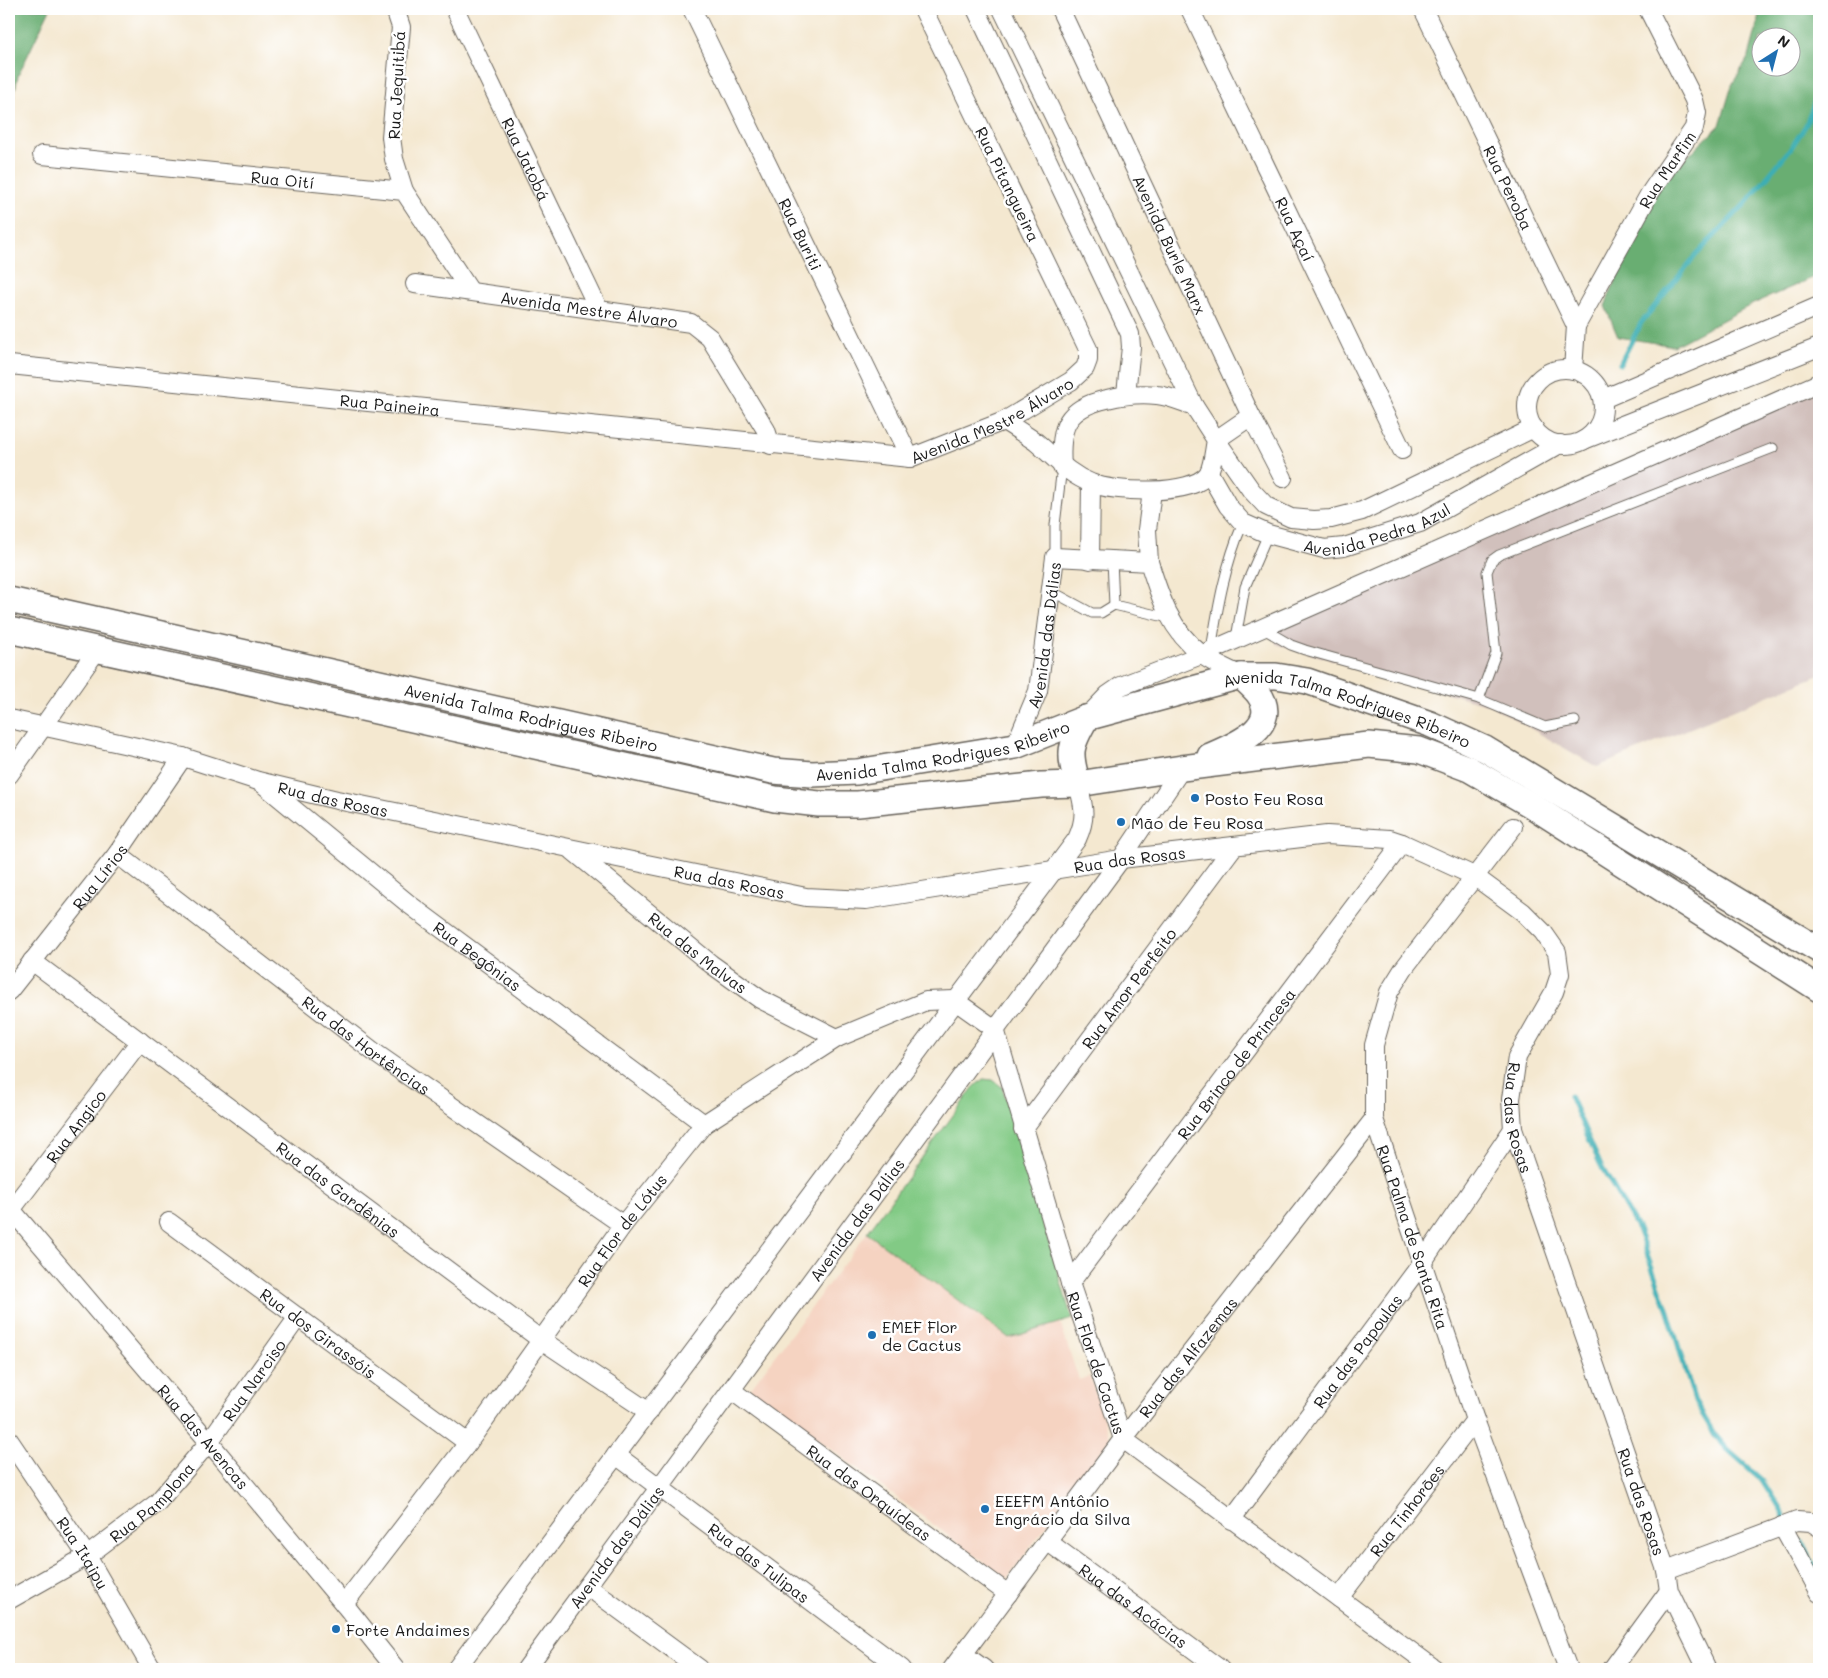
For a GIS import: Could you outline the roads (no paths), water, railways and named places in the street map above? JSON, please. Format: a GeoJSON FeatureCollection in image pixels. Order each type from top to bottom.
{"type":"FeatureCollection","features":[{"type":"Feature","properties":{"kind":"main road","name":"Avenida Talma Rodrigues Ribeiro"},"geometry":{"type":"LineString","coordinates":[[9,600],[773,771],[812,774],[857,772],[1015,746],[1086,718],[1241,676],[1276,676],[1307,682],[1430,724],[1485,749],[1819,950]]}},
{"type":"Feature","properties":{"kind":"main road","name":"Avenida Talma Rodrigues Ribeiro"},"geometry":{"type":"LineString","coordinates":[[9,630],[775,799],[819,804],[858,804],[1041,785],[1078,784],[1182,768],[1369,745],[1419,750],[1469,769],[1531,804],[1819,989]]}},
{"type":"Feature","properties":{"kind":"main road"},"geometry":{"type":"LineString","coordinates":[[1182,768],[1240,744],[1264,720],[1265,708],[1259,694],[1241,676]]}},
{"type":"Feature","properties":{"kind":"main road"},"geometry":{"type":"LineString","coordinates":[[1078,784],[1070,755],[1073,741],[1086,718]]}},
{"type":"Feature","properties":{"kind":"street","name":"Rua Jequitibá"},"geometry":{"type":"LineString","coordinates":[[395,9],[401,27],[392,138],[394,159],[404,191]]}},
{"type":"Feature","properties":{"kind":"street","name":"Rua Jatobá"},"geometry":{"type":"LineString","coordinates":[[455,9],[599,310]]}},
{"type":"Feature","properties":{"kind":"street","name":"Rua Buriti"},"geometry":{"type":"LineString","coordinates":[[692,9],[910,458]]}},
{"type":"Feature","properties":{"kind":"street","name":"Rua Pitangueira"},"geometry":{"type":"LineString","coordinates":[[923,9],[1088,349],[1088,360]]}},
{"type":"Feature","properties":{"kind":"street"},"geometry":{"type":"LineString","coordinates":[[976,9],[1130,334],[1131,348],[1126,394]]}},
{"type":"Feature","properties":{"kind":"street"},"geometry":{"type":"LineString","coordinates":[[1002,9],[1194,406],[1216,440]]}},
{"type":"Feature","properties":{"kind":"street","name":"Avenida Burle Marx"},"geometry":{"type":"LineString","coordinates":[[1060,9],[1251,416],[1283,478]]}},
{"type":"Feature","properties":{"kind":"street","name":"Rua Açaí"},"geometry":{"type":"LineString","coordinates":[[1190,9],[1402,450]]}},
{"type":"Feature","properties":{"kind":"street","name":"Rua Peroba"},"geometry":{"type":"LineString","coordinates":[[1423,9],[1576,326],[1573,370]]}},
{"type":"Feature","properties":{"kind":"street","name":"Rua Marfim"},"geometry":{"type":"LineString","coordinates":[[1576,326],[1650,193],[1694,128],[1697,113],[1694,100],[1648,9]]}},
{"type":"Feature","properties":{"kind":"street","name":"Rua Oití"},"geometry":{"type":"LineString","coordinates":[[42,155],[404,191]]}},
{"type":"Feature","properties":{"kind":"street"},"geometry":{"type":"LineString","coordinates":[[404,191],[470,291]]}},
{"type":"Feature","properties":{"kind":"street","name":"Avenida Mestre Álvaro"},"geometry":{"type":"LineString","coordinates":[[415,284],[692,322],[710,338],[766,430],[771,445],[910,458],[1004,421],[1071,381],[1085,368],[1088,360]]}},
{"type":"Feature","properties":{"kind":"street"},"geometry":{"type":"LineString","coordinates":[[1603,400],[1819,305]]}},
{"type":"Feature","properties":{"kind":"street"},"geometry":{"type":"LineString","coordinates":[[1584,440],[1596,430],[1602,416],[1603,400],[1592,380],[1573,370],[1560,369],[1548,373],[1534,386],[1528,404],[1529,416],[1534,428],[1545,439],[1560,444],[1572,444],[1584,440],[1819,347]]}},
{"type":"Feature","properties":{"kind":"street","name":"Rua Paineira"},"geometry":{"type":"LineString","coordinates":[[10,365],[771,445]]}},
{"type":"Feature","properties":{"kind":"street"},"geometry":{"type":"LineString","coordinates":[[1086,718],[1108,694],[1121,686],[1262,628],[1819,383]]}},
{"type":"Feature","properties":{"kind":"street"},"geometry":{"type":"LineString","coordinates":[[1062,467],[1060,446],[1065,428],[1075,412],[1086,404],[1126,394],[1158,395],[1194,406]]}},
{"type":"Feature","properties":{"kind":"street"},"geometry":{"type":"LineString","coordinates":[[1004,421],[1035,442],[1062,467],[1091,484],[1116,489],[1152,491],[1198,482],[1209,473],[1216,440],[1251,416]]}},
{"type":"Feature","properties":{"kind":"street"},"geometry":{"type":"LineString","coordinates":[[1035,442],[1065,428]]}},
{"type":"Feature","properties":{"kind":"street","name":"Avenida Pedra Azul"},"geometry":{"type":"LineString","coordinates":[[1216,440],[1251,490],[1266,506],[1291,518],[1314,520],[1331,519],[1362,511],[1534,428]]}},
{"type":"Feature","properties":{"kind":"street","name":"Avenida Pedra Azul"},"geometry":{"type":"LineString","coordinates":[[1209,473],[1228,506],[1243,523],[1268,534],[1324,549],[1344,547],[1420,523],[1560,444]]}},
{"type":"Feature","properties":{"kind":"street"},"geometry":{"type":"LineString","coordinates":[[1090,560],[1091,484]]}},
{"type":"Feature","properties":{"kind":"street"},"geometry":{"type":"LineString","coordinates":[[1152,491],[1147,530],[1149,562],[1162,605],[1169,618],[1206,652],[1241,676]]}},
{"type":"Feature","properties":{"kind":"street","name":"Avenida das Dálias"},"geometry":{"type":"LineString","coordinates":[[1015,746],[1038,691],[1055,557],[1149,562]]}},
{"type":"Feature","properties":{"kind":"street"},"geometry":{"type":"LineString","coordinates":[[9,775],[97,650]]}},
{"type":"Feature","properties":{"kind":"street","name":"Rua das Rosas"},"geometry":{"type":"LineString","coordinates":[[9,719],[44,725],[183,757],[258,781],[337,800],[806,898],[866,900],[1121,859],[1327,836],[1390,839],[1474,876],[1523,912],[1543,932],[1557,952],[1560,974],[1554,992],[1517,1057],[1511,1099],[1513,1129],[1666,1570],[1669,1591],[1707,1669]]}},
{"type":"Feature","properties":{"kind":"street","name":"Rua Lírios"},"geometry":{"type":"LineString","coordinates":[[9,991],[117,854],[183,757]]}},
{"type":"Feature","properties":{"kind":"street","name":"Avenida das Dálias"},"geometry":{"type":"LineString","coordinates":[[526,1669],[1121,859],[1182,768]]}},
{"type":"Feature","properties":{"kind":"street","name":"Rua Begônias"},"geometry":{"type":"LineString","coordinates":[[258,781],[410,905],[704,1124]]}},
{"type":"Feature","properties":{"kind":"street"},"geometry":{"type":"LineString","coordinates":[[456,1669],[954,1000],[1077,839],[1083,825],[1085,812],[1078,784]]}},
{"type":"Feature","properties":{"kind":"street","name":"Rua Palma de Santa Rita"},"geometry":{"type":"LineString","coordinates":[[1513,827],[1474,876],[1389,992],[1374,1044],[1374,1119],[1475,1420],[1568,1669]]}},
{"type":"Feature","properties":{"kind":"street","name":"Rua Brinco de Princesa"},"geometry":{"type":"LineString","coordinates":[[1070,1283],[1402,843]]}},
{"type":"Feature","properties":{"kind":"street","name":"Rua Amor Perfeito"},"geometry":{"type":"LineString","coordinates":[[1023,1129],[1234,846]]}},
{"type":"Feature","properties":{"kind":"street","name":"Rua das Malvas"},"geometry":{"type":"LineString","coordinates":[[571,849],[711,964],[753,994],[837,1038]]}},
{"type":"Feature","properties":{"kind":"street","name":"Rua das Hortências"},"geometry":{"type":"LineString","coordinates":[[117,854],[378,1055],[623,1225]]}},
{"type":"Feature","properties":{"kind":"street","name":"Rua das Gardênias"},"geometry":{"type":"LineString","coordinates":[[32,961],[540,1339],[649,1412]]}},
{"type":"Feature","properties":{"kind":"street"},"geometry":{"type":"LineString","coordinates":[[954,1000],[995,1029]]}},
{"type":"Feature","properties":{"kind":"street","name":"Rua Flor de Lótus"},"geometry":{"type":"LineString","coordinates":[[344,1604],[468,1443],[540,1339],[623,1225],[704,1124],[837,1038],[926,1002],[954,1000]]}},
{"type":"Feature","properties":{"kind":"street","name":"Rua Flor de Cactus"},"geometry":{"type":"LineString","coordinates":[[995,1029],[1070,1283],[1123,1439],[1435,1669]]}},
{"type":"Feature","properties":{"kind":"street","name":"Rua Angico"},"geometry":{"type":"LineString","coordinates":[[10,1208],[140,1041]]}},
{"type":"Feature","properties":{"kind":"street","name":"Rua das Alfazemas"},"geometry":{"type":"LineString","coordinates":[[952,1669],[1123,1439],[1374,1119]]}},
{"type":"Feature","properties":{"kind":"street","name":"Rua das Papoulas"},"geometry":{"type":"LineString","coordinates":[[1231,1520],[1422,1263],[1513,1129]]}},
{"type":"Feature","properties":{"kind":"street","name":"Rua das Avencas"},"geometry":{"type":"LineString","coordinates":[[10,1208],[209,1442],[396,1669]]}},
{"type":"Feature","properties":{"kind":"street","name":"Rua dos Girassóis"},"geometry":{"type":"LineString","coordinates":[[169,1222],[468,1443]]}},
{"type":"Feature","properties":{"kind":"street","name":"Rua Narciso"},"geometry":{"type":"LineString","coordinates":[[209,1442],[298,1317]]}},
{"type":"Feature","properties":{"kind":"street","name":"Rua das Orquídeas"},"geometry":{"type":"LineString","coordinates":[[731,1390],[1008,1594]]}},
{"type":"Feature","properties":{"kind":"street","name":"Rua Tinhorões"},"geometry":{"type":"LineString","coordinates":[[1338,1598],[1475,1420]]}},
{"type":"Feature","properties":{"kind":"street","name":"Rua Itaipu"},"geometry":{"type":"LineString","coordinates":[[9,1440],[87,1556],[152,1669]]}},
{"type":"Feature","properties":{"kind":"street","name":"Rua Pamplona"},"geometry":{"type":"LineString","coordinates":[[9,1600],[87,1556],[157,1502],[209,1442]]}},
{"type":"Feature","properties":{"kind":"street","name":"Rua das Tulipas"},"geometry":{"type":"LineString","coordinates":[[616,1455],[902,1669]]}},
{"type":"Feature","properties":{"kind":"street"},"geometry":{"type":"LineString","coordinates":[[1666,1570],[1787,1524],[1811,1522],[1819,1527]]}},
{"type":"Feature","properties":{"kind":"street"},"geometry":{"type":"LineString","coordinates":[[1787,1524],[1819,1593]]}},
{"type":"Feature","properties":{"kind":"street","name":"Rua das Acácias"},"geometry":{"type":"LineString","coordinates":[[1047,1541],[1220,1669]]}},
{"type":"Feature","properties":{"kind":"street"},"geometry":{"type":"LineString","coordinates":[[587,1586],[700,1669]]}},
{"type":"Feature","properties":{"kind":"street"},"geometry":{"type":"LineString","coordinates":[[1612,1669],[1669,1591]]}},
{"type":"Feature","properties":{"kind":"street"},"geometry":{"type":"LineString","coordinates":[[963,1654],[984,1669]]}},
{"type":"Feature","properties":{"kind":"lane"},"geometry":{"type":"LineString","coordinates":[[1479,699],[1496,653],[1487,572],[1492,560],[1499,555],[1773,448]]}},
{"type":"Feature","properties":{"kind":"lane"},"geometry":{"type":"LineString","coordinates":[[1055,557],[1055,525],[1062,467]]}},
{"type":"Feature","properties":{"kind":"lane"},"geometry":{"type":"LineString","coordinates":[[1206,652],[1230,552],[1243,523]]}},
{"type":"Feature","properties":{"kind":"lane"},"geometry":{"type":"LineString","coordinates":[[1236,638],[1245,587],[1268,534]]}},
{"type":"Feature","properties":{"kind":"lane"},"geometry":{"type":"LineString","coordinates":[[1112,560],[1114,605]]}},
{"type":"Feature","properties":{"kind":"lane"},"geometry":{"type":"LineString","coordinates":[[1051,591],[1092,613],[1101,613],[1114,605],[1169,618]]}},
{"type":"Feature","properties":{"kind":"lane"},"geometry":{"type":"LineString","coordinates":[[1262,628],[1291,645],[1305,650],[1479,699],[1545,727],[1575,721]]}},
{"type":"Feature","properties":{"kind":"waterway"},"geometry":{"type":"LineString","coordinates":[[1620,364],[1641,323],[1696,255],[1746,203],[1791,148],[1806,125],[1819,89]]}},
{"type":"Feature","properties":{"kind":"waterway"},"geometry":{"type":"LineString","coordinates":[[1570,1096],[1601,1166],[1638,1229],[1668,1311],[1695,1402],[1715,1435],[1728,1450],[1762,1480],[1788,1522]]}},
{"type":"Feature","properties":{"kind":"waterway"},"geometry":{"type":"LineString","coordinates":[[1800,1541],[1819,1572]]}},
{"type":"Feature","properties":{"kind":"place","name":"Posto Feu Rosa"},"geometry":{"type":"Point","coordinates":[1195,798]}},
{"type":"Feature","properties":{"kind":"place","name":"Mão de Feu Rosa"},"geometry":{"type":"Point","coordinates":[1121,822]}},
{"type":"Feature","properties":{"kind":"place","name":"EMEF Flor de Cactus"},"geometry":{"type":"Point","coordinates":[872,1335]}},
{"type":"Feature","properties":{"kind":"place","name":"EEEFM Antônio Engrácio da Silva"},"geometry":{"type":"Point","coordinates":[985,1509]}},
{"type":"Feature","properties":{"kind":"place","name":"Forte Andaimes"},"geometry":{"type":"Point","coordinates":[336,1629]}}]}
